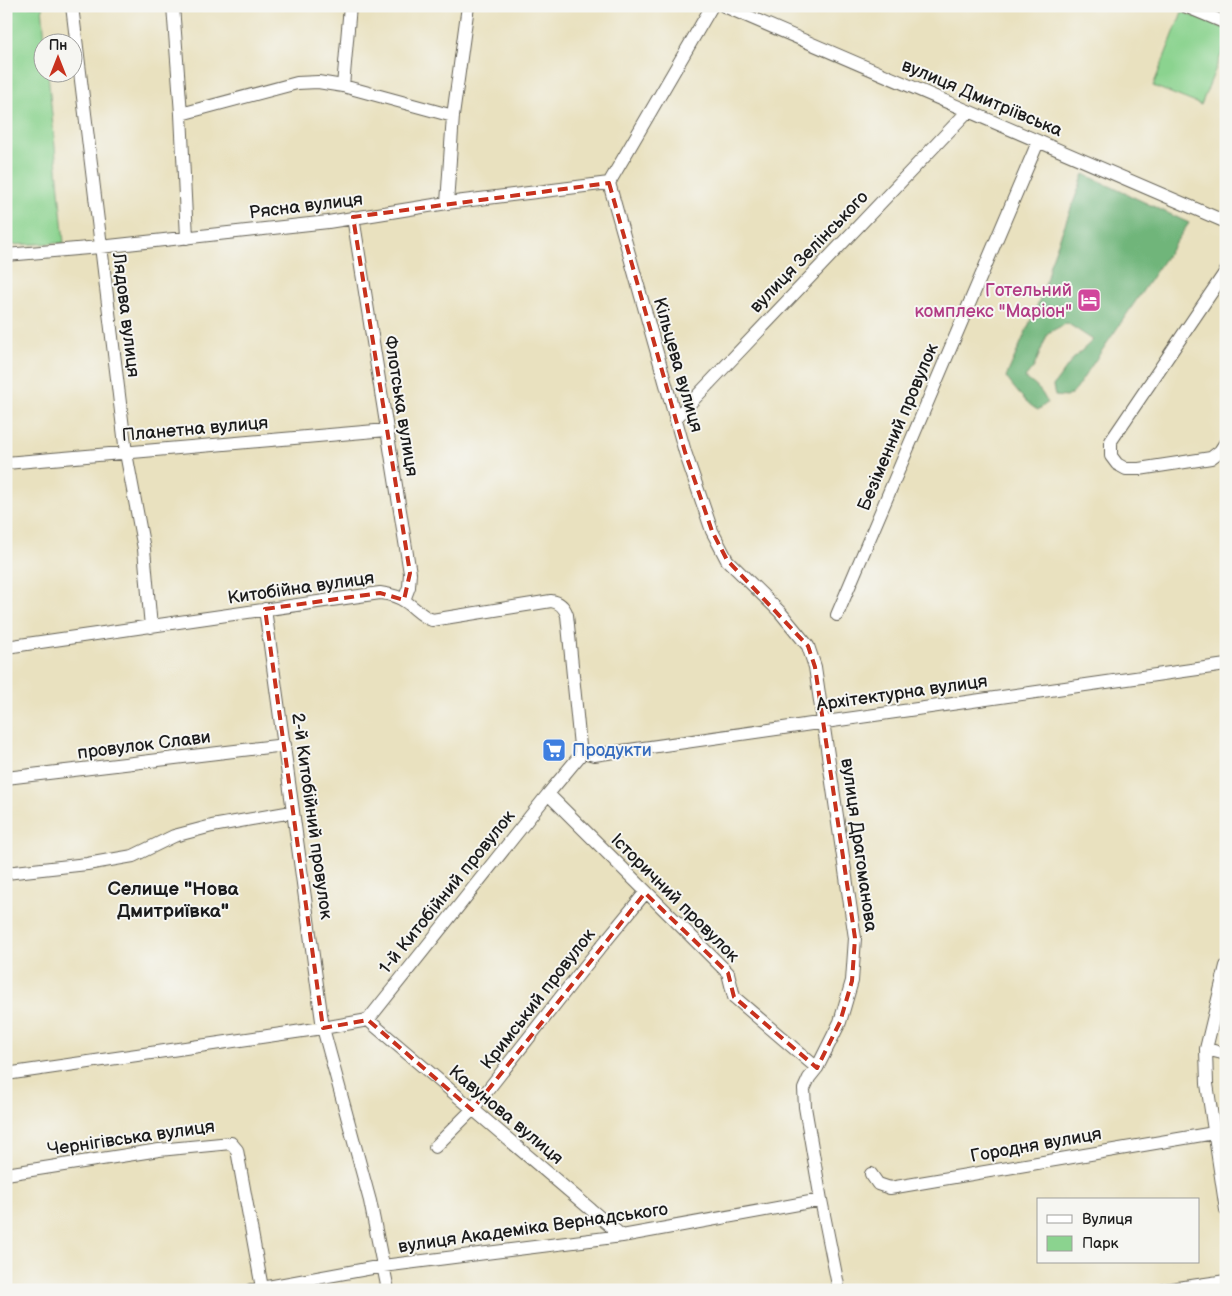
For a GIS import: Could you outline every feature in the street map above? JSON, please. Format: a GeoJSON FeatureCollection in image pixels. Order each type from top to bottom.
{"type":"FeatureCollection","features":[{"type":"Feature","properties":{"kind":"street","name":"Лядова вулиця"},"geometry":{"type":"LineString","coordinates":[[72,6],[126,453],[144,549],[151,627]]}},
{"type":"Feature","properties":{"kind":"street"},"geometry":{"type":"LineString","coordinates":[[172,6],[187,238]]}},
{"type":"Feature","properties":{"kind":"street"},"geometry":{"type":"LineString","coordinates":[[343,86],[350,6]]}},
{"type":"Feature","properties":{"kind":"street"},"geometry":{"type":"LineString","coordinates":[[609,182],[712,6]]}},
{"type":"Feature","properties":{"kind":"street","name":"вулиця Дмитріївська"},"geometry":{"type":"LineString","coordinates":[[724,6],[1226,222]]}},
{"type":"Feature","properties":{"kind":"street"},"geometry":{"type":"LineString","coordinates":[[1186,6],[1226,23]]}},
{"type":"Feature","properties":{"kind":"street"},"geometry":{"type":"LineString","coordinates":[[447,203],[453,116],[465,7]]}},
{"type":"Feature","properties":{"kind":"street"},"geometry":{"type":"LineString","coordinates":[[180,114],[297,83],[318,82],[343,86],[453,116]]}},
{"type":"Feature","properties":{"kind":"street","name":"вулиця Зелінського"},"geometry":{"type":"LineString","coordinates":[[676,418],[968,111]]}},
{"type":"Feature","properties":{"kind":"street","name":"Безіменний провулок"},"geometry":{"type":"LineString","coordinates":[[837,615],[1038,142]]}},
{"type":"Feature","properties":{"kind":"street","name":"Рясна вулиця"},"geometry":{"type":"LineString","coordinates":[[6,255],[100,247],[328,222],[447,203],[609,182]]}},
{"type":"Feature","properties":{"kind":"street","name":"Кільцева вулиця"},"geometry":{"type":"LineString","coordinates":[[609,182],[685,452],[712,531],[727,560],[780,612],[808,646],[815,667],[824,722]]}},
{"type":"Feature","properties":{"kind":"street","name":"Флотська вулиця"},"geometry":{"type":"LineString","coordinates":[[353,218],[410,573],[409,587],[404,600]]}},
{"type":"Feature","properties":{"kind":"street"},"geometry":{"type":"LineString","coordinates":[[1226,271],[1220,290],[1111,441],[1111,456],[1117,464],[1126,469],[1140,469],[1211,458],[1220,451],[1226,442]]}},
{"type":"Feature","properties":{"kind":"street","name":"Планетна вулиця"},"geometry":{"type":"LineString","coordinates":[[6,463],[387,430]]}},
{"type":"Feature","properties":{"kind":"street","name":"Китобійна вулиця"},"geometry":{"type":"LineString","coordinates":[[6,647],[380,593],[404,600],[419,614],[432,620],[550,601],[560,604],[566,610],[580,746],[583,752]]}},
{"type":"Feature","properties":{"kind":"street","name":"2-й Китобійний провулок"},"geometry":{"type":"LineString","coordinates":[[265,609],[323,1028],[370,1201],[388,1290]]}},
{"type":"Feature","properties":{"kind":"street","name":"Архітектурна вулиця"},"geometry":{"type":"LineString","coordinates":[[583,752],[594,755],[1226,665]]}},
{"type":"Feature","properties":{"kind":"street","name":"вулиця Драгоманова"},"geometry":{"type":"LineString","coordinates":[[824,722],[855,938],[852,981],[840,1022],[817,1068],[809,1078],[804,1089],[805,1107],[820,1200],[839,1290]]}},
{"type":"Feature","properties":{"kind":"street","name":"провулок Слави"},"geometry":{"type":"LineString","coordinates":[[6,778],[285,745]]}},
{"type":"Feature","properties":{"kind":"street","name":"1-й Китобійний провулок"},"geometry":{"type":"LineString","coordinates":[[368,1020],[583,752]]}},
{"type":"Feature","properties":{"kind":"street","name":"Історичний провулок"},"geometry":{"type":"LineString","coordinates":[[548,794],[728,972],[734,997],[817,1068]]}},
{"type":"Feature","properties":{"kind":"street"},"geometry":{"type":"LineString","coordinates":[[6,872],[87,864],[132,856],[174,836],[212,826],[292,812]]}},
{"type":"Feature","properties":{"kind":"street","name":"Кримський провулок"},"geometry":{"type":"LineString","coordinates":[[435,1147],[472,1110],[646,892]]}},
{"type":"Feature","properties":{"kind":"street"},"geometry":{"type":"LineString","coordinates":[[1226,966],[1206,1049],[1207,1084],[1226,1210]]}},
{"type":"Feature","properties":{"kind":"street"},"geometry":{"type":"LineString","coordinates":[[6,1074],[368,1020]]}},
{"type":"Feature","properties":{"kind":"street","name":"Кавунова вулиця"},"geometry":{"type":"LineString","coordinates":[[368,1020],[622,1236]]}},
{"type":"Feature","properties":{"kind":"street"},"geometry":{"type":"LineString","coordinates":[[840,1022],[843,1036]]}},
{"type":"Feature","properties":{"kind":"street"},"geometry":{"type":"LineString","coordinates":[[1206,1049],[1226,1054]]}},
{"type":"Feature","properties":{"kind":"street","name":"Городня вулиця"},"geometry":{"type":"LineString","coordinates":[[871,1174],[878,1184],[890,1188],[1214,1133]]}},
{"type":"Feature","properties":{"kind":"street","name":"Чернігівська вулиця"},"geometry":{"type":"LineString","coordinates":[[6,1174],[159,1150],[231,1143],[237,1150],[257,1289]]}},
{"type":"Feature","properties":{"kind":"street","name":"вулиця Академіка Вернадського"},"geometry":{"type":"LineString","coordinates":[[257,1289],[383,1266],[622,1236],[820,1200]]}},
{"type":"Feature","properties":{"kind":"street"},"geometry":{"type":"LineString","coordinates":[[1164,1290],[1226,1281]]}},
{"type":"Feature","properties":{"kind":"highlighted area"},"geometry":{"type":"Polygon","coordinates":[[[609,183],[685,452],[712,531],[727,560],[808,646],[815,667],[855,938],[852,981],[840,1022],[817,1068],[734,997],[728,973],[645,893],[472,1110],[368,1020],[323,1028],[265,609],[380,593],[404,600],[410,573],[353,217],[609,183]]]}},
{"type":"Feature","properties":{"kind":"green space"},"geometry":{"type":"Polygon","coordinates":[[[6,6],[42,6],[44,32],[32,32],[32,82],[49,82],[64,243],[6,245],[6,6]]]}},
{"type":"Feature","properties":{"kind":"green space"},"geometry":{"type":"Polygon","coordinates":[[[1182,12],[1226,29],[1226,43],[1201,105],[1153,86],[1182,12]]]}},
{"type":"Feature","properties":{"kind":"green space"},"geometry":{"type":"Polygon","coordinates":[[[1084,174],[1189,223],[1073,393],[1066,397],[1055,396],[1053,386],[1073,359],[1093,340],[1067,323],[1048,333],[1034,367],[1025,378],[1038,389],[1047,403],[1038,410],[1016,391],[1006,377],[1044,290],[1050,264],[1084,174]]]}},
{"type":"Feature","properties":{"kind":"place","name":"Готельний комплекс \"Маріон\""},"geometry":{"type":"Point","coordinates":[1089,300]}},
{"type":"Feature","properties":{"kind":"place","name":"Продукти"},"geometry":{"type":"Point","coordinates":[554,750]}},
{"type":"Feature","properties":{"kind":"district","name":"Селище \"Нова Дмитриївка\""},"geometry":{"type":"Point","coordinates":[173,900]}}]}
